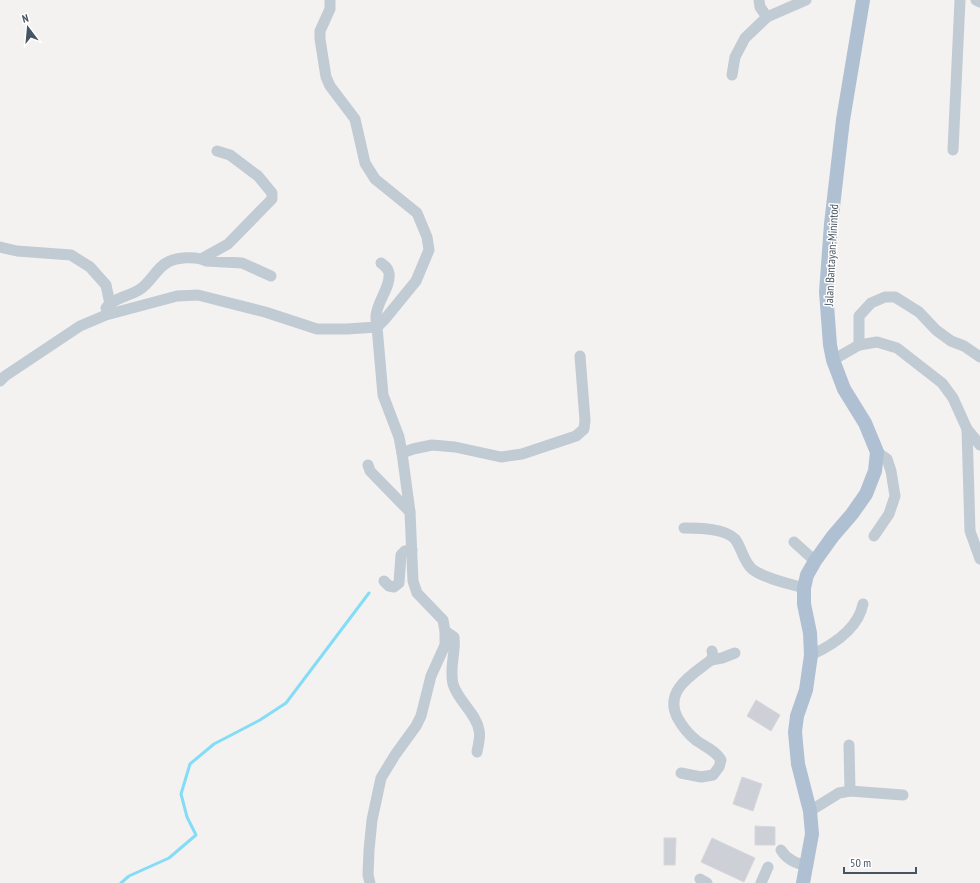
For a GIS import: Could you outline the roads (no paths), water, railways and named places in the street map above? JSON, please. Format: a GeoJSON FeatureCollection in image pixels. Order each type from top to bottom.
{"type":"FeatureCollection","features":[{"type":"Feature","properties":{"kind":"main road","name":"Jalan Bantayan-Minintod"},"geometry":{"type":"LineString","coordinates":[[804,883],[812,834],[810,811],[798,764],[795,732],[797,716],[806,690],[811,654],[810,633],[804,604],[804,588],[807,575],[814,561],[852,514],[866,494],[875,471],[877,452],[865,423],[844,389],[832,360],[826,292],[831,224],[843,120],[863,0]]}},
{"type":"Feature","properties":{"kind":"street"},"geometry":{"type":"LineString","coordinates":[[0,381],[5,376],[80,326],[106,315],[177,296],[198,296],[265,312],[317,329],[377,327],[385,319],[416,281],[429,250],[427,237],[417,213],[375,179],[365,164],[355,119],[330,86],[326,77],[320,31],[330,9],[330,0]]}},
{"type":"Feature","properties":{"kind":"street"},"geometry":{"type":"LineString","coordinates":[[759,0],[760,7],[767,17]]}},
{"type":"Feature","properties":{"kind":"street"},"geometry":{"type":"LineString","coordinates":[[732,75],[736,57],[745,38],[767,17],[806,0]]}},
{"type":"Feature","properties":{"kind":"street"},"geometry":{"type":"LineString","coordinates":[[953,150],[960,0]]}},
{"type":"Feature","properties":{"kind":"street"},"geometry":{"type":"LineString","coordinates":[[976,0],[980,2]]}},
{"type":"Feature","properties":{"kind":"street"},"geometry":{"type":"LineString","coordinates":[[201,259],[228,244],[272,199],[272,192],[258,176],[230,155],[217,151]]}},
{"type":"Feature","properties":{"kind":"street"},"geometry":{"type":"LineString","coordinates":[[0,247],[17,251],[71,255],[90,267],[106,285],[110,304]]}},
{"type":"Feature","properties":{"kind":"street"},"geometry":{"type":"LineString","coordinates":[[106,315],[106,307],[139,290],[163,265],[171,260],[191,257],[206,261],[242,263],[271,276]]}},
{"type":"Feature","properties":{"kind":"street"},"geometry":{"type":"LineString","coordinates":[[370,883],[368,875],[372,820],[382,778],[395,755],[416,726],[421,716],[431,676],[445,645],[443,620],[417,593],[413,581],[410,512],[402,453],[399,437],[383,395],[376,317],[379,304],[388,283],[389,274],[388,268],[382,263]]}},
{"type":"Feature","properties":{"kind":"street"},"geometry":{"type":"LineString","coordinates":[[859,345],[859,316],[871,302],[885,297],[896,297],[920,312],[936,330],[951,341],[964,346],[980,358]]}},
{"type":"Feature","properties":{"kind":"street"},"geometry":{"type":"LineString","coordinates":[[832,360],[859,345],[877,342],[897,348],[942,383],[953,398],[967,429],[980,445]]}},
{"type":"Feature","properties":{"kind":"street"},"geometry":{"type":"LineString","coordinates":[[402,453],[432,445],[456,447],[501,457],[522,454],[576,436],[584,429],[585,420],[580,356]]}},
{"type":"Feature","properties":{"kind":"street"},"geometry":{"type":"LineString","coordinates":[[967,429],[970,531],[980,559]]}},
{"type":"Feature","properties":{"kind":"street"},"geometry":{"type":"LineString","coordinates":[[874,536],[888,514],[895,496],[891,470],[887,458],[877,452]]}},
{"type":"Feature","properties":{"kind":"street"},"geometry":{"type":"LineString","coordinates":[[368,465],[370,471],[410,512]]}},
{"type":"Feature","properties":{"kind":"street"},"geometry":{"type":"LineString","coordinates":[[684,528],[705,528],[726,534],[735,539],[748,564],[753,570],[775,580],[804,588]]}},
{"type":"Feature","properties":{"kind":"street"},"geometry":{"type":"LineString","coordinates":[[794,542],[814,561]]}},
{"type":"Feature","properties":{"kind":"street"},"geometry":{"type":"LineString","coordinates":[[384,581],[389,586],[394,587],[399,583],[401,555],[406,551],[412,550]]}},
{"type":"Feature","properties":{"kind":"street"},"geometry":{"type":"LineString","coordinates":[[811,654],[827,647],[846,632],[861,615],[863,604]]}},
{"type":"Feature","properties":{"kind":"street"},"geometry":{"type":"LineString","coordinates":[[445,630],[454,637],[455,645],[451,666],[454,684],[462,702],[475,719],[479,729],[480,738],[477,752]]}},
{"type":"Feature","properties":{"kind":"street"},"geometry":{"type":"LineString","coordinates":[[681,773],[701,777],[713,775],[719,767],[721,760],[717,754],[696,740],[686,730],[674,711],[673,702],[678,690],[686,679],[712,655],[722,658],[735,653]]}},
{"type":"Feature","properties":{"kind":"street"},"geometry":{"type":"LineString","coordinates":[[849,746],[850,791]]}},
{"type":"Feature","properties":{"kind":"street"},"geometry":{"type":"LineString","coordinates":[[810,811],[839,793],[850,791],[903,795]]}},
{"type":"Feature","properties":{"kind":"street"},"geometry":{"type":"LineString","coordinates":[[781,850],[790,860],[797,864],[807,866]]}},
{"type":"Feature","properties":{"kind":"street"},"geometry":{"type":"LineString","coordinates":[[761,883],[768,867]]}},
{"type":"Feature","properties":{"kind":"waterway"},"geometry":{"type":"LineString","coordinates":[[121,883],[129,876],[169,858],[196,835],[187,817],[181,794],[190,764],[214,744],[260,720],[286,703],[369,593]]}}]}
